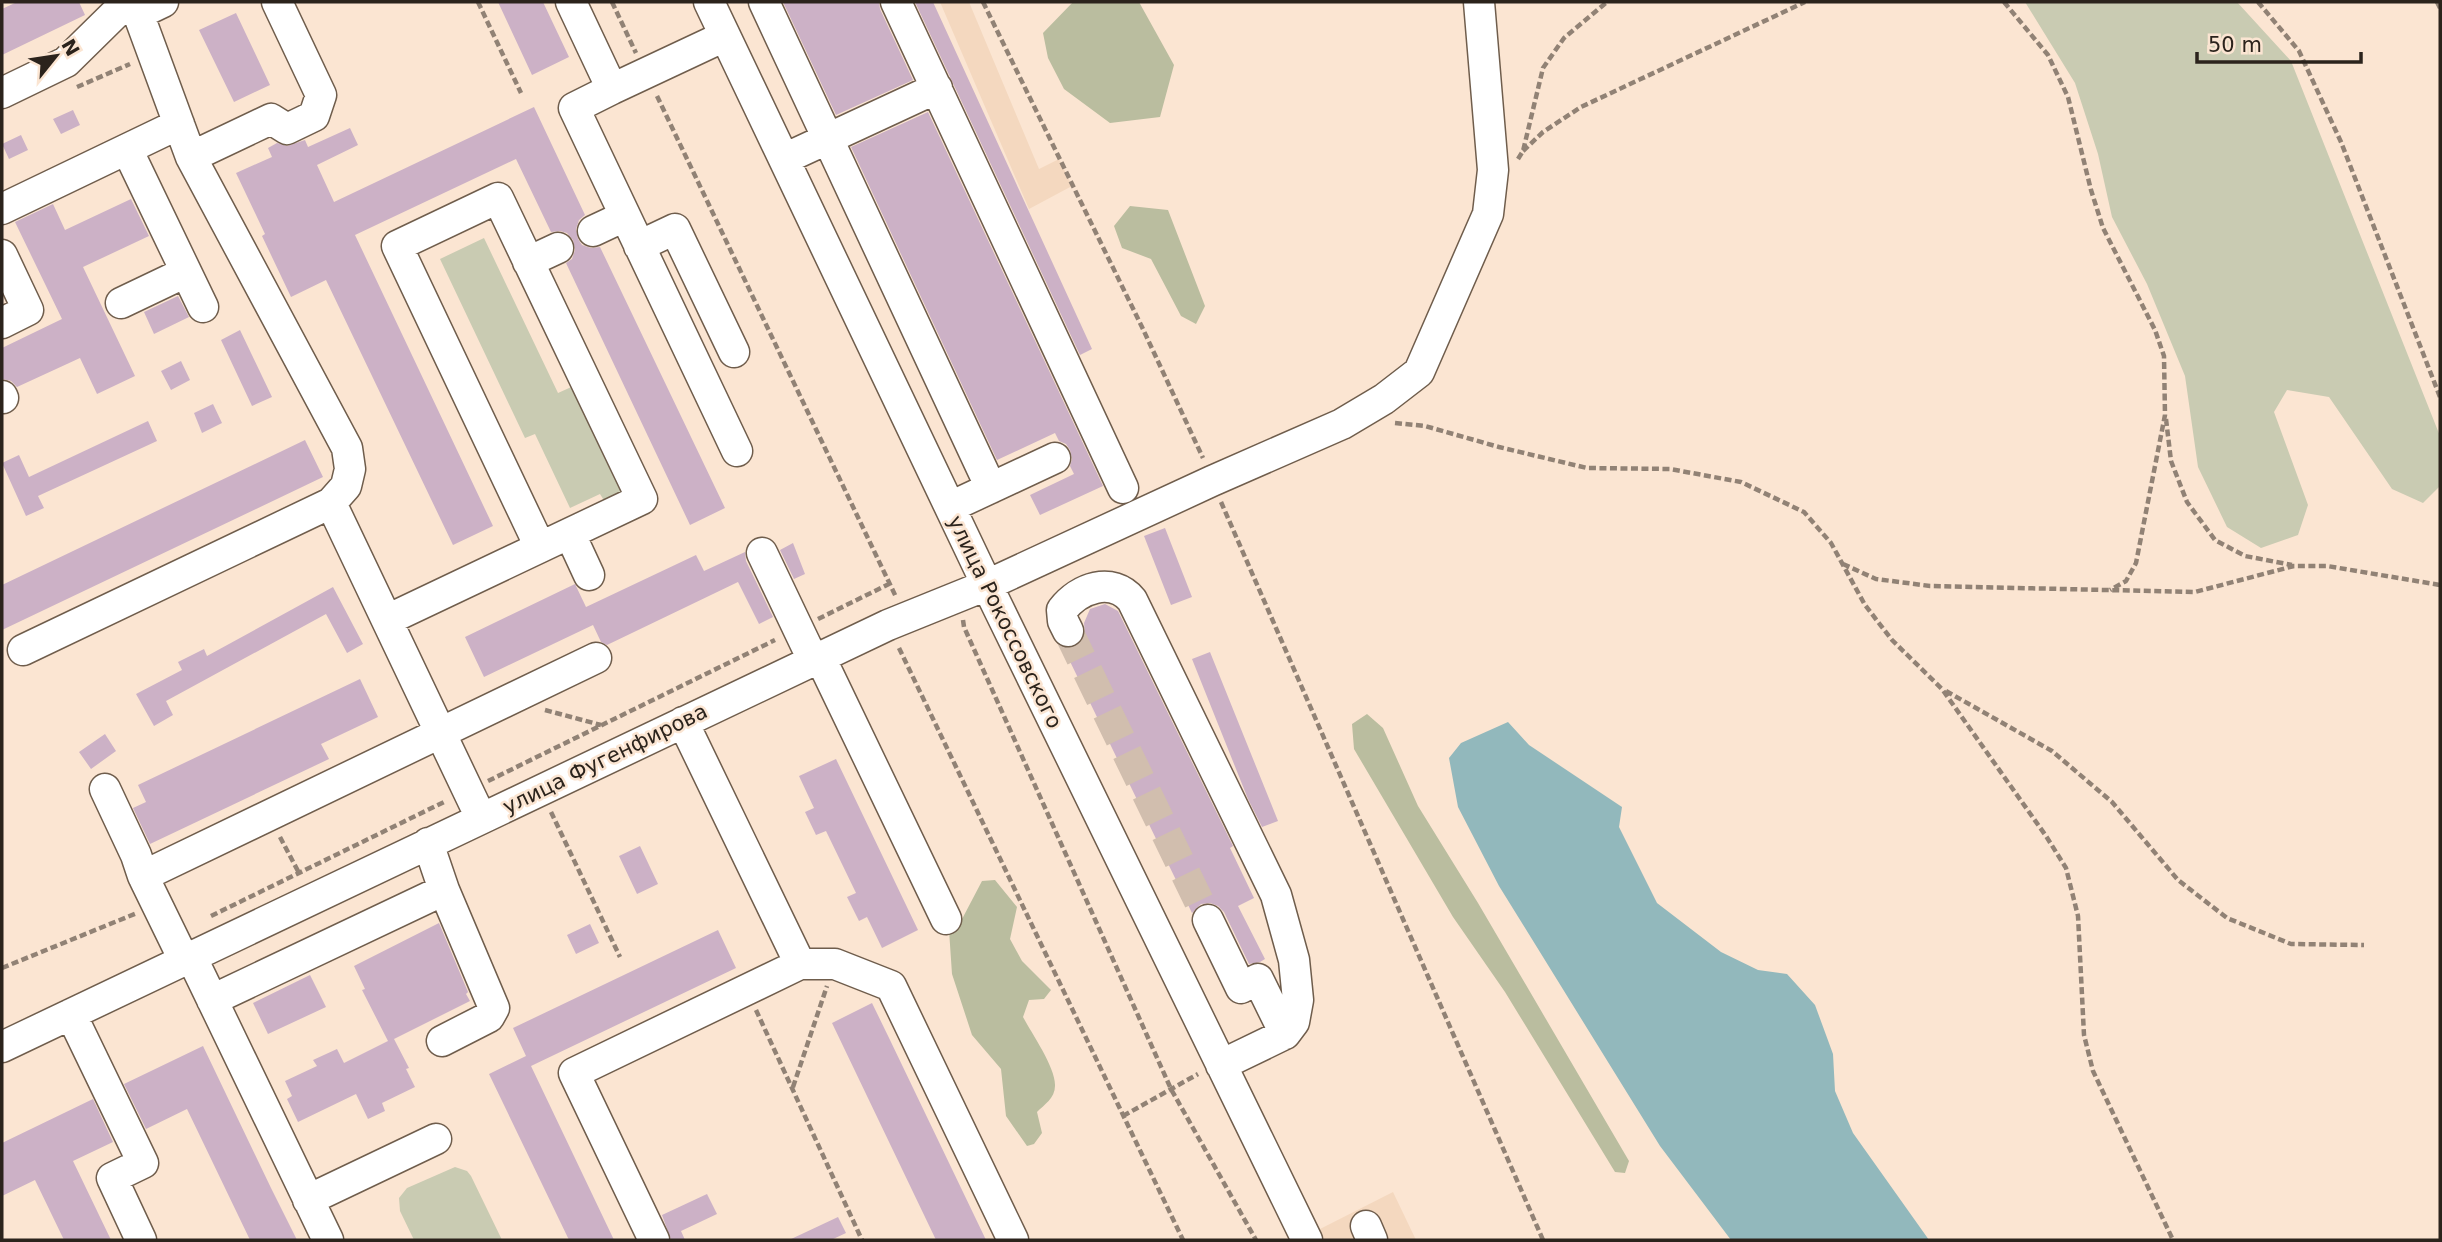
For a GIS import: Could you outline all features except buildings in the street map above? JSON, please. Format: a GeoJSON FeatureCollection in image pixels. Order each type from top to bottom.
{"type":"FeatureCollection","features":[{"type":"Feature","properties":{"kind":"street"},"geometry":{"type":"LineString","coordinates":[[191,157],[271,119],[287,129],[314,116],[321,95],[277,2]]}},
{"type":"Feature","properties":{"kind":"street"},"geometry":{"type":"LineString","coordinates":[[571,2],[612,89]]}},
{"type":"Feature","properties":{"kind":"street","name":"улица Рокоссовского"},"geometry":{"type":"LineString","coordinates":[[709,2],[950,507],[973,590],[1221,1064],[1307,1240]]}},
{"type":"Feature","properties":{"kind":"street"},"geometry":{"type":"LineString","coordinates":[[764,2],[991,488]]}},
{"type":"Feature","properties":{"kind":"street"},"geometry":{"type":"LineString","coordinates":[[896,2],[1123,488]]}},
{"type":"Feature","properties":{"kind":"street","name":"улица Фугенфирова"},"geometry":{"type":"LineString","coordinates":[[2,1047],[817,658],[1342,424],[1384,399],[1419,372],[1488,214],[1493,170],[1479,2]]}},
{"type":"Feature","properties":{"kind":"street"},"geometry":{"type":"LineString","coordinates":[[2,93],[66,62],[141,4],[191,157],[347,447],[350,469],[346,486],[331,503],[23,650]]}},
{"type":"Feature","properties":{"kind":"street"},"geometry":{"type":"LineString","coordinates":[[725,36],[573,108],[737,451]]}},
{"type":"Feature","properties":{"kind":"street"},"geometry":{"type":"LineString","coordinates":[[784,159],[937,88]]}},
{"type":"Feature","properties":{"kind":"street"},"geometry":{"type":"LineString","coordinates":[[2,209],[179,124]]}},
{"type":"Feature","properties":{"kind":"street"},"geometry":{"type":"LineString","coordinates":[[127,149],[203,307]]}},
{"type":"Feature","properties":{"kind":"street"},"geometry":{"type":"LineString","coordinates":[[387,620],[642,499],[498,198],[397,246],[540,547]]}},
{"type":"Feature","properties":{"kind":"street"},"geometry":{"type":"LineString","coordinates":[[593,232],[625,216]]}},
{"type":"Feature","properties":{"kind":"street"},"geometry":{"type":"LineString","coordinates":[[639,246],[676,229],[734,352]]}},
{"type":"Feature","properties":{"kind":"street"},"geometry":{"type":"LineString","coordinates":[[528,262],[558,248]]}},
{"type":"Feature","properties":{"kind":"street"},"geometry":{"type":"LineString","coordinates":[[2,255],[28,310],[2,323]]}},
{"type":"Feature","properties":{"kind":"street"},"geometry":{"type":"LineString","coordinates":[[121,303],[186,272]]}},
{"type":"Feature","properties":{"kind":"street"},"geometry":{"type":"LineString","coordinates":[[950,507],[1055,458]]}},
{"type":"Feature","properties":{"kind":"street"},"geometry":{"type":"LineString","coordinates":[[331,503],[481,818]]}},
{"type":"Feature","properties":{"kind":"street"},"geometry":{"type":"LineString","coordinates":[[570,534],[589,575]]}},
{"type":"Feature","properties":{"kind":"street"},"geometry":{"type":"LineString","coordinates":[[762,553],[946,919]]}},
{"type":"Feature","properties":{"kind":"street"},"geometry":{"type":"LineString","coordinates":[[1068,631],[1062,610],[1069,600],[1090,589],[1115,587],[1126,592],[1276,895],[1294,960],[1298,1000],[1294,1023],[1285,1034],[1221,1064]]}},
{"type":"Feature","properties":{"kind":"street"},"geometry":{"type":"LineString","coordinates":[[143,876],[596,658]]}},
{"type":"Feature","properties":{"kind":"street"},"geometry":{"type":"LineString","coordinates":[[683,722],[800,964]]}},
{"type":"Feature","properties":{"kind":"street"},"geometry":{"type":"LineString","coordinates":[[105,789],[157,905],[212,1000],[328,1240]]}},
{"type":"Feature","properties":{"kind":"street"},"geometry":{"type":"LineString","coordinates":[[428,843],[444,890],[494,1011],[489,1017],[442,1041]]}},
{"type":"Feature","properties":{"kind":"street"},"geometry":{"type":"LineString","coordinates":[[212,1000],[444,890]]}},
{"type":"Feature","properties":{"kind":"street"},"geometry":{"type":"LineString","coordinates":[[1208,920],[1241,988],[1258,979],[1285,1034]]}},
{"type":"Feature","properties":{"kind":"street"},"geometry":{"type":"LineString","coordinates":[[654,1240],[573,1073],[800,964],[835,964],[891,986],[1013,1240]]}},
{"type":"Feature","properties":{"kind":"street"},"geometry":{"type":"LineString","coordinates":[[71,1014],[143,1163],[112,1178],[141,1240]]}},
{"type":"Feature","properties":{"kind":"street"},"geometry":{"type":"LineString","coordinates":[[308,1200],[436,1139]]}},
{"type":"Feature","properties":{"kind":"path"},"geometry":{"type":"LineString","coordinates":[[478,2],[522,93]]}},
{"type":"Feature","properties":{"kind":"path"},"geometry":{"type":"LineString","coordinates":[[612,2],[1123,1116],[1183,1240]]}},
{"type":"Feature","properties":{"kind":"path"},"geometry":{"type":"LineString","coordinates":[[983,2],[1200,450],[1543,1240]]}},
{"type":"Feature","properties":{"kind":"path"},"geometry":{"type":"LineString","coordinates":[[1523,151],[1543,68],[1564,38],[1607,2]]}},
{"type":"Feature","properties":{"kind":"path"},"geometry":{"type":"LineString","coordinates":[[1517,161],[1523,151],[1543,132],[1581,107],[1805,2]]}},
{"type":"Feature","properties":{"kind":"path"},"geometry":{"type":"LineString","coordinates":[[2004,2],[2048,55],[2068,97],[2103,228],[2155,330],[2164,356],[2165,415],[2171,461],[2187,502],[2215,540],[2245,556],[2294,566],[2327,566],[2440,585]]}},
{"type":"Feature","properties":{"kind":"path"},"geometry":{"type":"LineString","coordinates":[[2258,2],[2299,51],[2341,142],[2440,397]]}},
{"type":"Feature","properties":{"kind":"path"},"geometry":{"type":"LineString","coordinates":[[2437,2],[2440,8]]}},
{"type":"Feature","properties":{"kind":"path"},"geometry":{"type":"LineString","coordinates":[[2110,590],[2126,581],[2136,562],[2165,415]]}},
{"type":"Feature","properties":{"kind":"path"},"geometry":{"type":"LineString","coordinates":[[1383,422],[1425,426],[1587,468],[1670,469],[1741,482],[1804,512],[1831,543],[1865,605],[1892,640],[1942,689],[2066,868],[2078,916],[2084,1035],[2093,1071],[2173,1240]]}},
{"type":"Feature","properties":{"kind":"path"},"geometry":{"type":"LineString","coordinates":[[1842,563],[1876,579],[1930,586],[2195,592],[2294,566]]}},
{"type":"Feature","properties":{"kind":"path"},"geometry":{"type":"LineString","coordinates":[[973,590],[964,627],[1171,1089],[1256,1240]]}},
{"type":"Feature","properties":{"kind":"path"},"geometry":{"type":"LineString","coordinates":[[1942,689],[2052,751],[2112,802],[2178,880],[2227,918],[2291,944],[2364,945]]}},
{"type":"Feature","properties":{"kind":"path"},"geometry":{"type":"LineString","coordinates":[[509,700],[602,725]]}},
{"type":"Feature","properties":{"kind":"path"},"geometry":{"type":"LineString","coordinates":[[547,804],[620,957]]}},
{"type":"Feature","properties":{"kind":"path"},"geometry":{"type":"LineString","coordinates":[[270,815],[299,873]]}},
{"type":"Feature","properties":{"kind":"path"},"geometry":{"type":"LineString","coordinates":[[2,968],[157,905]]}},
{"type":"Feature","properties":{"kind":"path"},"geometry":{"type":"LineString","coordinates":[[792,1088],[835,964]]}},
{"type":"Feature","properties":{"kind":"path"},"geometry":{"type":"LineString","coordinates":[[747,990],[862,1240]]}},
{"type":"Feature","properties":{"kind":"path"},"geometry":{"type":"LineString","coordinates":[[1123,1116],[1221,1064]]}},
{"type":"Feature","properties":{"kind":"shaded area"},"geometry":{"type":"Polygon","coordinates":[[[940,2],[969,2],[1039,169],[1059,159],[1072,186],[1029,209],[940,2]]]}},
{"type":"Feature","properties":{"kind":"shaded area"},"geometry":{"type":"Polygon","coordinates":[[[1393,1192],[1416,1240],[1324,1240],[1320,1229],[1393,1192]]]}},
{"type":"Feature","properties":{"kind":"green space"},"geometry":{"type":"Polygon","coordinates":[[[1073,2],[1139,2],[1174,65],[1160,117],[1110,123],[1064,89],[1048,58],[1043,33],[1073,2]]]}},
{"type":"Feature","properties":{"kind":"green space"},"geometry":{"type":"Polygon","coordinates":[[[2025,2],[2237,2],[2291,61],[2440,436],[2440,486],[2423,503],[2392,489],[2329,397],[2287,390],[2274,412],[2308,505],[2298,535],[2261,548],[2227,527],[2198,467],[2185,376],[2147,284],[2112,217],[2098,154],[2075,83],[2025,2]]]}},
{"type":"Feature","properties":{"kind":"green space"},"geometry":{"type":"Polygon","coordinates":[[[1130,206],[1168,210],[1205,306],[1196,324],[1181,316],[1151,259],[1122,248],[1114,226],[1130,206]]]}},
{"type":"Feature","properties":{"kind":"green space"},"geometry":{"type":"Polygon","coordinates":[[[484,238],[558,393],[578,384],[629,491],[605,502],[600,494],[570,508],[535,434],[525,438],[440,259],[484,238]]]}},
{"type":"Feature","properties":{"kind":"green space"},"geometry":{"type":"Polygon","coordinates":[[[1367,714],[1383,728],[1418,806],[1629,1161],[1625,1173],[1615,1172],[1505,992],[1453,917],[1354,749],[1352,724],[1367,714]]]}},
{"type":"Feature","properties":{"kind":"green space"},"geometry":{"type":"Polygon","coordinates":[[[995,880],[1017,907],[1010,939],[1022,961],[1051,990],[1044,999],[1029,1000],[1023,1017],[1048,1061],[1055,1086],[1051,1098],[1037,1112],[1042,1133],[1034,1144],[1027,1146],[1006,1116],[1001,1069],[972,1035],[952,974],[949,930],[961,921],[982,881],[995,880]]]}},
{"type":"Feature","properties":{"kind":"green space"},"geometry":{"type":"Polygon","coordinates":[[[455,1167],[467,1171],[471,1176],[502,1240],[414,1240],[400,1211],[399,1198],[407,1188],[455,1167]]]}},
{"type":"Feature","properties":{"kind":"water"},"geometry":{"type":"Polygon","coordinates":[[[1508,722],[1529,745],[1622,807],[1619,827],[1657,903],[1721,952],[1758,970],[1787,974],[1815,1005],[1833,1054],[1835,1091],[1853,1133],[1929,1240],[1731,1240],[1660,1146],[1499,886],[1458,807],[1449,758],[1461,743],[1508,722]]]}},
{"type":"Feature","properties":{"kind":"tunnel"},"geometry":{"type":"LineString","coordinates":[[1068,631],[1208,920]]}}]}
